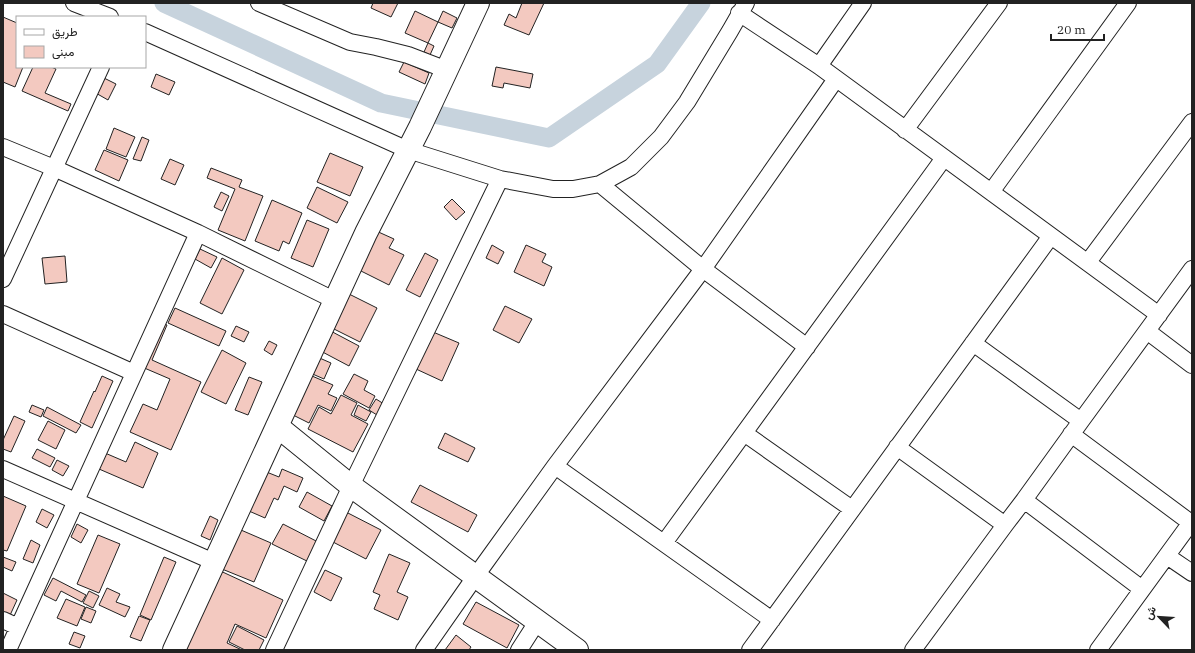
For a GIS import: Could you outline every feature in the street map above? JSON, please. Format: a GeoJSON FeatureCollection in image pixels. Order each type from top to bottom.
{"type":"FeatureCollection","features":[{"type":"Feature","properties":{"kind":"street"},"geometry":{"type":"LineString","coordinates":[[74,3],[107,16]]}},
{"type":"Feature","properties":{"kind":"street"},"geometry":{"type":"LineString","coordinates":[[259,3],[350,42],[408,55],[446,70]]}},
{"type":"Feature","properties":{"kind":"street"},"geometry":{"type":"LineString","coordinates":[[174,650],[334,300],[420,127],[478,3]]}},
{"type":"Feature","properties":{"kind":"street"},"geometry":{"type":"LineString","coordinates":[[819,66],[862,3]]}},
{"type":"Feature","properties":{"kind":"street"},"geometry":{"type":"LineString","coordinates":[[905,130],[999,3]]}},
{"type":"Feature","properties":{"kind":"street"},"geometry":{"type":"LineString","coordinates":[[991,192],[1128,3]]}},
{"type":"Feature","properties":{"kind":"street"},"geometry":{"type":"LineString","coordinates":[[146,32],[408,150],[500,180],[553,189],[574,189],[600,184],[631,167],[661,137],[687,102],[730,31],[742,8],[905,130],[1088,262],[1158,315]]}},
{"type":"Feature","properties":{"kind":"street"},"geometry":{"type":"LineString","coordinates":[[3,279],[101,68]]}},
{"type":"Feature","properties":{"kind":"street"},"geometry":{"type":"LineString","coordinates":[[424,650],[555,466],[703,269],[836,79]]}},
{"type":"Feature","properties":{"kind":"street"},"geometry":{"type":"LineString","coordinates":[[1088,262],[1192,123]]}},
{"type":"Feature","properties":{"kind":"street"},"geometry":{"type":"LineString","coordinates":[[3,147],[54,168],[198,233],[334,300]]}},
{"type":"Feature","properties":{"kind":"street"},"geometry":{"type":"LineString","coordinates":[[664,543],[944,158]]}},
{"type":"Feature","properties":{"kind":"street"},"geometry":{"type":"LineString","coordinates":[[274,650],[351,486],[500,180]]}},
{"type":"Feature","properties":{"kind":"street"},"geometry":{"type":"LineString","coordinates":[[600,184],[703,269],[807,347]]}},
{"type":"Feature","properties":{"kind":"street"},"geometry":{"type":"LineString","coordinates":[[8,650],[198,233]]}},
{"type":"Feature","properties":{"kind":"street"},"geometry":{"type":"LineString","coordinates":[[750,650],[1050,236]]}},
{"type":"Feature","properties":{"kind":"street"},"geometry":{"type":"LineString","coordinates":[[913,650],[1192,269]]}},
{"type":"Feature","properties":{"kind":"street"},"geometry":{"type":"LineString","coordinates":[[3,314],[134,373]]}},
{"type":"Feature","properties":{"kind":"street"},"geometry":{"type":"LineString","coordinates":[[1147,331],[1192,365]]}},
{"type":"Feature","properties":{"kind":"street"},"geometry":{"type":"LineString","coordinates":[[973,343],[1081,421]]}},
{"type":"Feature","properties":{"kind":"street"},"geometry":{"type":"LineString","coordinates":[[277,426],[351,486],[577,650]]}},
{"type":"Feature","properties":{"kind":"street"},"geometry":{"type":"LineString","coordinates":[[744,433],[852,510]]}},
{"type":"Feature","properties":{"kind":"street"},"geometry":{"type":"LineString","coordinates":[[1071,434],[1191,522],[1098,650]]}},
{"type":"Feature","properties":{"kind":"street"},"geometry":{"type":"LineString","coordinates":[[897,447],[1004,525]]}},
{"type":"Feature","properties":{"kind":"street"},"geometry":{"type":"LineString","coordinates":[[555,466],[772,620]]}},
{"type":"Feature","properties":{"kind":"street"},"geometry":{"type":"LineString","coordinates":[[3,469],[214,562]]}},
{"type":"Feature","properties":{"kind":"street"},"geometry":{"type":"LineString","coordinates":[[1024,500],[1142,589]]}},
{"type":"Feature","properties":{"kind":"street"},"geometry":{"type":"LineString","coordinates":[[1167,556],[1192,573]]}},
{"type":"Feature","properties":{"kind":"street"},"geometry":{"type":"LineString","coordinates":[[3,620],[18,627]]}},
{"type":"Feature","properties":{"kind":"street"},"geometry":{"type":"LineString","coordinates":[[519,650],[538,622]]}},
{"type":"Feature","properties":{"kind":"building"},"geometry":{"type":"Polygon","coordinates":[[[373,3],[398,3],[391,17],[371,8],[373,3]]]}},
{"type":"Feature","properties":{"kind":"building"},"geometry":{"type":"Polygon","coordinates":[[[522,3],[544,3],[529,35],[504,25],[509,14],[516,18],[522,3]]]}},
{"type":"Feature","properties":{"kind":"building"},"geometry":{"type":"Polygon","coordinates":[[[415,11],[438,22],[428,43],[405,33],[415,11]]]}},
{"type":"Feature","properties":{"kind":"building"},"geometry":{"type":"Polygon","coordinates":[[[443,11],[457,18],[452,28],[438,22],[443,11]]]}},
{"type":"Feature","properties":{"kind":"building"},"geometry":{"type":"Polygon","coordinates":[[[3,17],[16,23],[16,68],[23,68],[15,87],[3,82],[3,17]]]}},
{"type":"Feature","properties":{"kind":"building"},"geometry":{"type":"Polygon","coordinates":[[[428,43],[434,46],[430,55],[424,52],[428,43]]]}},
{"type":"Feature","properties":{"kind":"building"},"geometry":{"type":"Polygon","coordinates":[[[404,62],[429,73],[425,84],[399,72],[404,62]]]}},
{"type":"Feature","properties":{"kind":"building"},"geometry":{"type":"Polygon","coordinates":[[[496,67],[533,74],[530,88],[504,83],[503,88],[492,86],[496,67]]]}},
{"type":"Feature","properties":{"kind":"building"},"geometry":{"type":"Polygon","coordinates":[[[33,68],[54,68],[56,69],[45,93],[71,104],[68,111],[22,91],[33,68]]]}},
{"type":"Feature","properties":{"kind":"building"},"geometry":{"type":"Polygon","coordinates":[[[156,74],[175,82],[169,95],[151,87],[156,74]]]}},
{"type":"Feature","properties":{"kind":"building"},"geometry":{"type":"Polygon","coordinates":[[[102,77],[116,84],[108,100],[94,92],[102,77]]]}},
{"type":"Feature","properties":{"kind":"building"},"geometry":{"type":"Polygon","coordinates":[[[114,128],[135,137],[126,157],[106,149],[114,128]]]}},
{"type":"Feature","properties":{"kind":"building"},"geometry":{"type":"Polygon","coordinates":[[[142,137],[149,140],[141,161],[133,159],[142,137]]]}},
{"type":"Feature","properties":{"kind":"building"},"geometry":{"type":"Polygon","coordinates":[[[104,150],[128,160],[119,181],[95,170],[104,150]]]}},
{"type":"Feature","properties":{"kind":"building"},"geometry":{"type":"Polygon","coordinates":[[[330,153],[363,167],[350,196],[317,182],[330,153]]]}},
{"type":"Feature","properties":{"kind":"building"},"geometry":{"type":"Polygon","coordinates":[[[170,159],[184,165],[175,185],[161,179],[170,159]]]}},
{"type":"Feature","properties":{"kind":"building"},"geometry":{"type":"Polygon","coordinates":[[[211,168],[242,180],[239,187],[263,196],[245,241],[218,230],[235,189],[207,178],[211,168]]]}},
{"type":"Feature","properties":{"kind":"building"},"geometry":{"type":"Polygon","coordinates":[[[317,187],[348,202],[337,223],[307,208],[317,187]]]}},
{"type":"Feature","properties":{"kind":"building"},"geometry":{"type":"Polygon","coordinates":[[[221,192],[229,196],[222,211],[214,207],[221,192]]]}},
{"type":"Feature","properties":{"kind":"building"},"geometry":{"type":"Polygon","coordinates":[[[452,199],[465,212],[456,220],[444,207],[452,199]]]}},
{"type":"Feature","properties":{"kind":"building"},"geometry":{"type":"Polygon","coordinates":[[[272,200],[302,213],[289,244],[283,241],[279,251],[255,241],[272,200]]]}},
{"type":"Feature","properties":{"kind":"building"},"geometry":{"type":"Polygon","coordinates":[[[307,220],[329,229],[313,267],[291,258],[307,220]]]}},
{"type":"Feature","properties":{"kind":"building"},"geometry":{"type":"Polygon","coordinates":[[[374,230],[394,239],[389,248],[404,255],[389,285],[355,268],[374,230]]]}},
{"type":"Feature","properties":{"kind":"building"},"geometry":{"type":"Polygon","coordinates":[[[492,245],[504,252],[498,264],[486,258],[492,245]]]}},
{"type":"Feature","properties":{"kind":"building"},"geometry":{"type":"Polygon","coordinates":[[[526,245],[546,254],[542,262],[552,267],[544,286],[514,272],[526,245]]]}},
{"type":"Feature","properties":{"kind":"building"},"geometry":{"type":"Polygon","coordinates":[[[200,249],[217,257],[211,268],[195,259],[200,249]]]}},
{"type":"Feature","properties":{"kind":"building"},"geometry":{"type":"Polygon","coordinates":[[[425,253],[438,260],[420,297],[406,290],[425,253]]]}},
{"type":"Feature","properties":{"kind":"building"},"geometry":{"type":"Polygon","coordinates":[[[65,256],[67,282],[45,284],[42,258],[65,256]]]}},
{"type":"Feature","properties":{"kind":"building"},"geometry":{"type":"Polygon","coordinates":[[[222,258],[244,270],[222,314],[200,303],[222,258]]]}},
{"type":"Feature","properties":{"kind":"building"},"geometry":{"type":"Polygon","coordinates":[[[349,294],[377,308],[360,342],[332,328],[349,294]]]}},
{"type":"Feature","properties":{"kind":"building"},"geometry":{"type":"Polygon","coordinates":[[[505,306],[532,319],[519,343],[493,330],[505,306]]]}},
{"type":"Feature","properties":{"kind":"building"},"geometry":{"type":"Polygon","coordinates":[[[175,308],[226,331],[219,346],[168,323],[175,308]]]}},
{"type":"Feature","properties":{"kind":"building"},"geometry":{"type":"Polygon","coordinates":[[[155,320],[167,325],[152,360],[201,382],[171,450],[130,432],[143,404],[157,410],[170,379],[135,364],[155,320]]]}},
{"type":"Feature","properties":{"kind":"building"},"geometry":{"type":"Polygon","coordinates":[[[236,326],[249,332],[244,342],[231,336],[236,326]]]}},
{"type":"Feature","properties":{"kind":"building"},"geometry":{"type":"Polygon","coordinates":[[[325,328],[359,346],[349,366],[315,348],[325,328]]]}},
{"type":"Feature","properties":{"kind":"building"},"geometry":{"type":"Polygon","coordinates":[[[433,332],[459,343],[442,381],[416,369],[433,332]]]}},
{"type":"Feature","properties":{"kind":"building"},"geometry":{"type":"Polygon","coordinates":[[[269,341],[277,345],[272,355],[264,350],[269,341]]]}},
{"type":"Feature","properties":{"kind":"building"},"geometry":{"type":"Polygon","coordinates":[[[222,350],[246,363],[226,404],[201,392],[222,350]]]}},
{"type":"Feature","properties":{"kind":"building"},"geometry":{"type":"Polygon","coordinates":[[[315,356],[331,363],[324,379],[308,372],[315,356]]]}},
{"type":"Feature","properties":{"kind":"building"},"geometry":{"type":"Polygon","coordinates":[[[354,374],[368,381],[364,390],[375,396],[369,408],[343,394],[354,374]]]}},
{"type":"Feature","properties":{"kind":"building"},"geometry":{"type":"Polygon","coordinates":[[[102,376],[113,381],[92,428],[80,422],[102,376]]]}},
{"type":"Feature","properties":{"kind":"building"},"geometry":{"type":"Polygon","coordinates":[[[312,376],[333,385],[328,394],[337,398],[331,411],[318,405],[309,423],[293,415],[312,376]]]}},
{"type":"Feature","properties":{"kind":"building"},"geometry":{"type":"Polygon","coordinates":[[[249,377],[262,382],[248,415],[235,410],[249,377]]]}},
{"type":"Feature","properties":{"kind":"building"},"geometry":{"type":"Polygon","coordinates":[[[341,395],[357,403],[351,415],[368,424],[353,452],[308,429],[319,407],[331,414],[341,395]]]}},
{"type":"Feature","properties":{"kind":"building"},"geometry":{"type":"Polygon","coordinates":[[[376,399],[384,404],[377,415],[369,410],[376,399]]]}},
{"type":"Feature","properties":{"kind":"building"},"geometry":{"type":"Polygon","coordinates":[[[32,405],[44,410],[41,417],[29,412],[32,405]]]}},
{"type":"Feature","properties":{"kind":"building"},"geometry":{"type":"Polygon","coordinates":[[[358,405],[371,412],[366,421],[354,415],[358,405]]]}},
{"type":"Feature","properties":{"kind":"building"},"geometry":{"type":"Polygon","coordinates":[[[47,407],[81,425],[76,433],[43,416],[47,407]]]}},
{"type":"Feature","properties":{"kind":"building"},"geometry":{"type":"Polygon","coordinates":[[[14,416],[25,421],[11,452],[3,449],[3,440],[14,416]]]}},
{"type":"Feature","properties":{"kind":"building"},"geometry":{"type":"Polygon","coordinates":[[[48,421],[65,430],[56,449],[38,440],[48,421]]]}},
{"type":"Feature","properties":{"kind":"building"},"geometry":{"type":"Polygon","coordinates":[[[445,433],[475,448],[468,462],[438,448],[445,433]]]}},
{"type":"Feature","properties":{"kind":"building"},"geometry":{"type":"Polygon","coordinates":[[[135,442],[158,453],[143,488],[99,469],[105,453],[126,462],[135,442]]]}},
{"type":"Feature","properties":{"kind":"building"},"geometry":{"type":"Polygon","coordinates":[[[37,449],[55,458],[50,467],[32,458],[37,449]]]}},
{"type":"Feature","properties":{"kind":"building"},"geometry":{"type":"Polygon","coordinates":[[[57,460],[69,466],[63,476],[52,470],[57,460]]]}},
{"type":"Feature","properties":{"kind":"building"},"geometry":{"type":"Polygon","coordinates":[[[259,469],[279,477],[282,469],[303,478],[297,492],[284,486],[278,500],[274,498],[265,518],[242,508],[259,469]]]}},
{"type":"Feature","properties":{"kind":"building"},"geometry":{"type":"Polygon","coordinates":[[[420,485],[477,515],[468,532],[411,502],[420,485]]]}},
{"type":"Feature","properties":{"kind":"building"},"geometry":{"type":"Polygon","coordinates":[[[307,492],[332,506],[324,521],[299,507],[307,492]]]}},
{"type":"Feature","properties":{"kind":"building"},"geometry":{"type":"Polygon","coordinates":[[[3,496],[26,506],[7,551],[3,550],[3,496]]]}},
{"type":"Feature","properties":{"kind":"building"},"geometry":{"type":"Polygon","coordinates":[[[42,509],[54,515],[47,528],[36,522],[42,509]]]}},
{"type":"Feature","properties":{"kind":"building"},"geometry":{"type":"Polygon","coordinates":[[[346,512],[381,530],[366,559],[331,541],[346,512]]]}},
{"type":"Feature","properties":{"kind":"building"},"geometry":{"type":"Polygon","coordinates":[[[210,516],[218,520],[210,540],[201,536],[210,516]]]}},
{"type":"Feature","properties":{"kind":"building"},"geometry":{"type":"Polygon","coordinates":[[[77,524],[88,530],[81,543],[71,537],[77,524]]]}},
{"type":"Feature","properties":{"kind":"building"},"geometry":{"type":"Polygon","coordinates":[[[283,524],[320,543],[311,563],[272,544],[283,524]]]}},
{"type":"Feature","properties":{"kind":"building"},"geometry":{"type":"Polygon","coordinates":[[[234,527],[271,543],[254,582],[217,567],[234,527]]]}},
{"type":"Feature","properties":{"kind":"building"},"geometry":{"type":"Polygon","coordinates":[[[98,535],[120,544],[99,593],[77,584],[98,535]]]}},
{"type":"Feature","properties":{"kind":"building"},"geometry":{"type":"Polygon","coordinates":[[[31,540],[40,545],[33,563],[23,559],[31,540]]]}},
{"type":"Feature","properties":{"kind":"building"},"geometry":{"type":"Polygon","coordinates":[[[389,554],[410,563],[397,592],[408,597],[398,620],[374,609],[380,595],[373,592],[389,554]]]}},
{"type":"Feature","properties":{"kind":"building"},"geometry":{"type":"Polygon","coordinates":[[[3,557],[16,562],[12,571],[3,567],[3,557]]]}},
{"type":"Feature","properties":{"kind":"building"},"geometry":{"type":"Polygon","coordinates":[[[164,557],[176,562],[151,620],[140,615],[164,557]]]}},
{"type":"Feature","properties":{"kind":"building"},"geometry":{"type":"Polygon","coordinates":[[[214,568],[283,600],[266,638],[235,624],[227,643],[242,650],[186,650],[190,641],[182,637],[214,568]]]}},
{"type":"Feature","properties":{"kind":"building"},"geometry":{"type":"Polygon","coordinates":[[[325,570],[342,578],[331,601],[314,592],[325,570]]]}},
{"type":"Feature","properties":{"kind":"building"},"geometry":{"type":"Polygon","coordinates":[[[53,578],[86,595],[82,602],[61,591],[56,601],[44,595],[53,578]]]}},
{"type":"Feature","properties":{"kind":"building"},"geometry":{"type":"Polygon","coordinates":[[[107,588],[120,594],[116,602],[130,607],[125,617],[99,605],[107,588]]]}},
{"type":"Feature","properties":{"kind":"building"},"geometry":{"type":"Polygon","coordinates":[[[89,591],[99,596],[93,608],[83,603],[89,591]]]}},
{"type":"Feature","properties":{"kind":"building"},"geometry":{"type":"Polygon","coordinates":[[[3,593],[17,600],[6,624],[3,622],[3,593]]]}},
{"type":"Feature","properties":{"kind":"building"},"geometry":{"type":"Polygon","coordinates":[[[66,599],[85,607],[77,626],[57,618],[66,599]]]}},
{"type":"Feature","properties":{"kind":"building"},"geometry":{"type":"Polygon","coordinates":[[[476,602],[519,625],[507,648],[463,624],[476,602]]]}},
{"type":"Feature","properties":{"kind":"building"},"geometry":{"type":"Polygon","coordinates":[[[86,607],[96,611],[91,623],[81,619],[86,607]]]}},
{"type":"Feature","properties":{"kind":"building"},"geometry":{"type":"Polygon","coordinates":[[[139,616],[150,620],[141,641],[130,637],[139,616]]]}},
{"type":"Feature","properties":{"kind":"building"},"geometry":{"type":"Polygon","coordinates":[[[237,626],[264,640],[259,650],[245,650],[229,642],[237,626]]]}},
{"type":"Feature","properties":{"kind":"building"},"geometry":{"type":"Polygon","coordinates":[[[74,632],[85,636],[80,648],[69,644],[74,632]]]}},
{"type":"Feature","properties":{"kind":"building"},"geometry":{"type":"Polygon","coordinates":[[[456,635],[471,647],[469,650],[445,650],[456,635]]]}},
{"type":"Feature","properties":{"kind":"waterway"},"geometry":{"type":"LineString","coordinates":[[164,3],[381,103],[549,138],[657,64],[701,3]]}}]}
